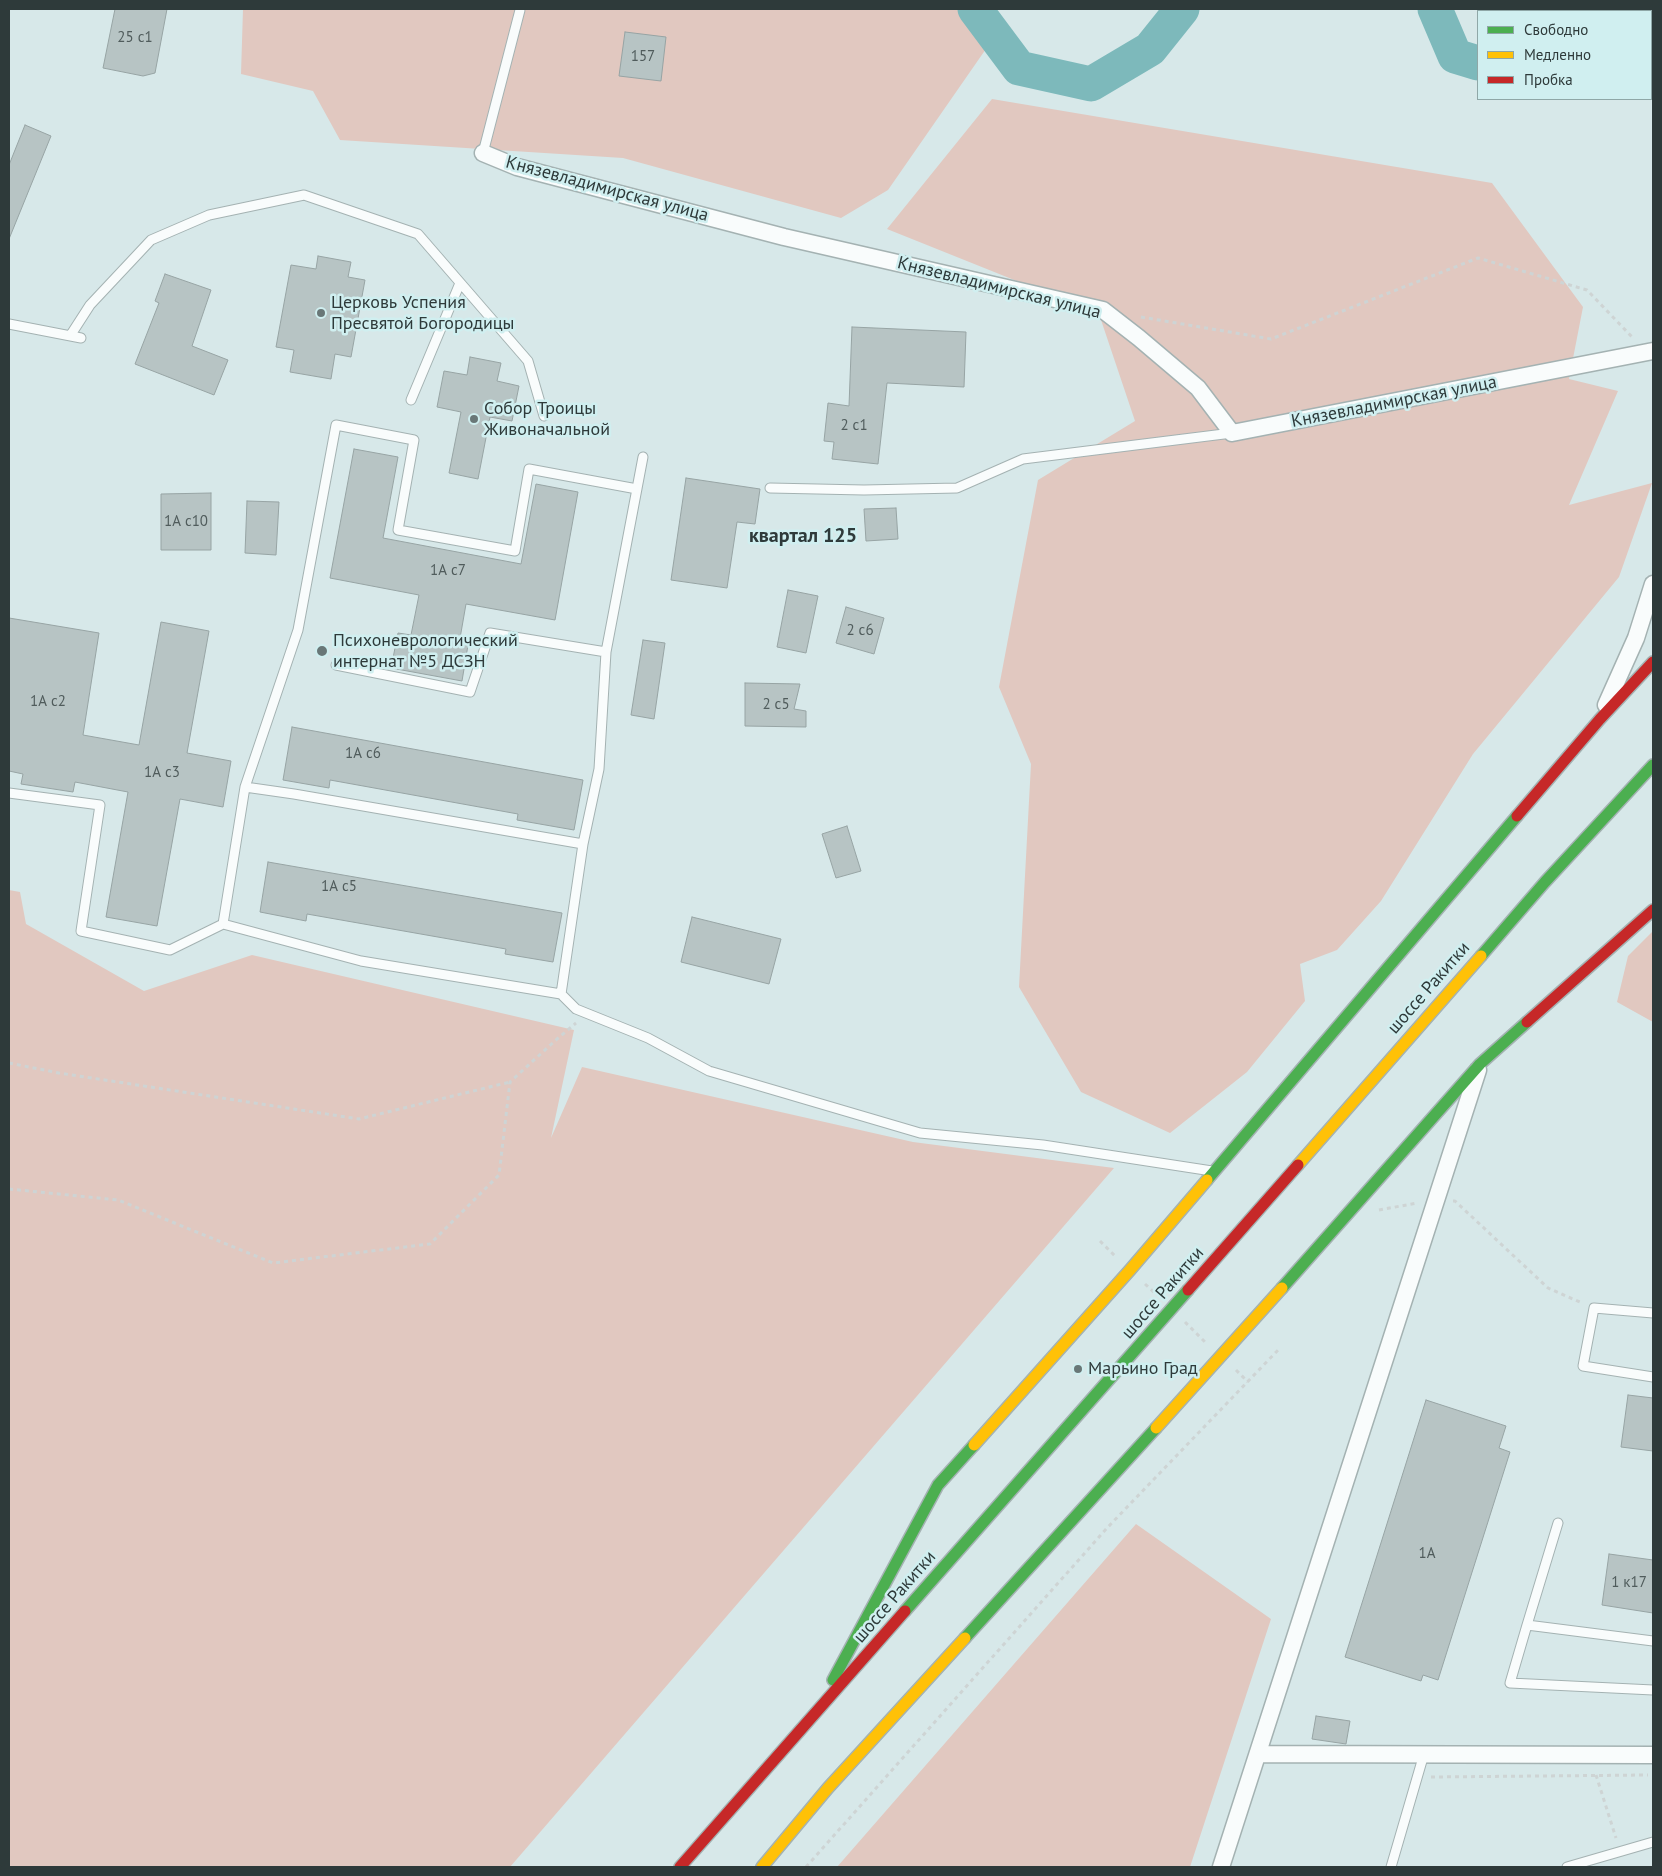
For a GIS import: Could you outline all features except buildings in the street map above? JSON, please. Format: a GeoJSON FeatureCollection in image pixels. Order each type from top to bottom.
{"type":"FeatureCollection","features":[{"type":"Feature","properties":{"kind":"street","name":"Князевладимирская улица"},"geometry":{"type":"LineString","coordinates":[[483,153],[517,167],[784,236],[1103,310],[1198,388],[1232,433],[1650,352]]}},
{"type":"Feature","properties":{"kind":"street"},"geometry":{"type":"LineString","coordinates":[[1600,719],[1636,638],[1653,584]]}},
{"type":"Feature","properties":{"kind":"street"},"geometry":{"type":"LineString","coordinates":[[815,1714],[938,1485],[1130,1270],[1600,719],[1653,662]]}},
{"type":"Feature","properties":{"kind":"street","name":"шоссе Ракитки"},"geometry":{"type":"LineString","coordinates":[[680,1867],[1320,1141],[1545,882],[1653,765]]}},
{"type":"Feature","properties":{"kind":"street"},"geometry":{"type":"LineString","coordinates":[[762,1867],[828,1788],[1221,1357],[1480,1064],[1653,910]]}},
{"type":"Feature","properties":{"kind":"street"},"geometry":{"type":"LineString","coordinates":[[1221,1867],[1480,1064]]}},
{"type":"Feature","properties":{"kind":"street"},"geometry":{"type":"LineString","coordinates":[[1258,1754],[1653,1755]]}},
{"type":"Feature","properties":{"kind":"street"},"geometry":{"type":"LineString","coordinates":[[704,1859],[715,1827]]}},
{"type":"Feature","properties":{"kind":"lane"},"geometry":{"type":"LineString","coordinates":[[483,153],[520,10]]}},
{"type":"Feature","properties":{"kind":"lane"},"geometry":{"type":"LineString","coordinates":[[70,336],[90,305],[151,240],[209,215],[304,195],[418,234],[528,361],[544,416]]}},
{"type":"Feature","properties":{"kind":"lane"},"geometry":{"type":"LineString","coordinates":[[411,400],[460,283]]}},
{"type":"Feature","properties":{"kind":"lane"},"geometry":{"type":"LineString","coordinates":[[9,324],[82,338]]}},
{"type":"Feature","properties":{"kind":"lane"},"geometry":{"type":"LineString","coordinates":[[223,924],[245,787],[298,630],[336,425],[414,440],[398,530],[514,551],[530,469],[637,489]]}},
{"type":"Feature","properties":{"kind":"lane"},"geometry":{"type":"LineString","coordinates":[[770,488],[864,490],[957,488],[1022,459],[1232,433]]}},
{"type":"Feature","properties":{"kind":"lane"},"geometry":{"type":"LineString","coordinates":[[561,994],[583,844],[598,769],[606,652],[643,457]]}},
{"type":"Feature","properties":{"kind":"lane"},"geometry":{"type":"LineString","coordinates":[[336,665],[470,692],[490,632],[606,652]]}},
{"type":"Feature","properties":{"kind":"lane"},"geometry":{"type":"LineString","coordinates":[[245,787],[583,844]]}},
{"type":"Feature","properties":{"kind":"lane"},"geometry":{"type":"LineString","coordinates":[[9,793],[100,806],[81,931],[170,950],[223,924],[361,962],[561,994],[576,1009],[648,1038],[709,1071],[920,1133],[1043,1145],[1214,1172]]}},
{"type":"Feature","properties":{"kind":"lane"},"geometry":{"type":"LineString","coordinates":[[1653,1313],[1594,1308],[1583,1366],[1653,1377]]}},
{"type":"Feature","properties":{"kind":"lane"},"geometry":{"type":"LineString","coordinates":[[1558,1523],[1510,1683],[1653,1690]]}},
{"type":"Feature","properties":{"kind":"lane"},"geometry":{"type":"LineString","coordinates":[[1527,1625],[1653,1641]]}},
{"type":"Feature","properties":{"kind":"lane"},"geometry":{"type":"LineString","coordinates":[[1391,1867],[1424,1754]]}},
{"type":"Feature","properties":{"kind":"lane"},"geometry":{"type":"LineString","coordinates":[[1567,1867],[1653,1842]]}},
{"type":"Feature","properties":{"kind":"path"},"geometry":{"type":"LineString","coordinates":[[1140,316],[1271,339],[1478,258],[1587,290],[1650,352]]}},
{"type":"Feature","properties":{"kind":"path"},"geometry":{"type":"LineString","coordinates":[[9,1063],[59,1073],[359,1119],[510,1082],[557,1039],[588,1014]]}},
{"type":"Feature","properties":{"kind":"path"},"geometry":{"type":"LineString","coordinates":[[9,1189],[118,1200],[273,1263],[430,1244],[499,1175],[510,1082]]}},
{"type":"Feature","properties":{"kind":"path"},"geometry":{"type":"LineString","coordinates":[[806,1867],[1107,1528],[1280,1348]]}},
{"type":"Feature","properties":{"kind":"path"},"geometry":{"type":"LineString","coordinates":[[1596,1775],[1620,1852]]}},
{"type":"Feature","properties":{"kind":"path"},"geometry":{"type":"LineString","coordinates":[[1418,1777],[1653,1775]]}},
{"type":"Feature","properties":{"kind":"shaded area"},"geometry":{"type":"Polygon","coordinates":[[[243,9],[958,9],[988,46],[888,190],[841,218],[623,158],[340,140],[313,91],[241,74],[243,9]]]}},
{"type":"Feature","properties":{"kind":"shaded area"},"geometry":{"type":"Polygon","coordinates":[[[992,99],[1492,183],[1583,307],[1569,379],[1618,391],[1569,505],[1652,483],[1619,577],[1473,754],[1381,901],[1337,950],[1300,964],[1305,1001],[1247,1072],[1170,1133],[1081,1092],[1019,987],[1031,764],[999,687],[1038,480],[1135,421],[1099,314],[887,229],[992,99]]]}},
{"type":"Feature","properties":{"kind":"shaded area"},"geometry":{"type":"Polygon","coordinates":[[[9,890],[20,892],[26,924],[144,991],[252,955],[574,1030],[551,1138],[582,1067],[913,1142],[1114,1168],[510,1867],[9,1867],[9,890]]]}},
{"type":"Feature","properties":{"kind":"shaded area"},"geometry":{"type":"Polygon","coordinates":[[[1653,931],[1653,1022],[1617,1002],[1628,956],[1653,931]]]}},
{"type":"Feature","properties":{"kind":"shaded area"},"geometry":{"type":"Polygon","coordinates":[[[1136,1524],[1271,1619],[1190,1867],[837,1867],[1136,1524]]]}},
{"type":"Feature","properties":{"kind":"waterway"},"geometry":{"type":"LineString","coordinates":[[975,9],[1019,68],[1091,84],[1150,49],[1182,9]]}},
{"type":"Feature","properties":{"kind":"waterway"},"geometry":{"type":"LineString","coordinates":[[1435,9],[1455,56],[1477,63]]}},
{"type":"Feature","properties":{"kind":"traffic: fast"},"geometry":{"type":"LineString","coordinates":[[1481,956],[1545,882],[1653,765]]}},
{"type":"Feature","properties":{"kind":"traffic: fast"},"geometry":{"type":"LineString","coordinates":[[1207,1180],[1517,816]]}},
{"type":"Feature","properties":{"kind":"traffic: fast"},"geometry":{"type":"LineString","coordinates":[[1282,1288],[1480,1064],[1527,1022]]}},
{"type":"Feature","properties":{"kind":"traffic: fast"},"geometry":{"type":"LineString","coordinates":[[905,1611],[1188,1290]]}},
{"type":"Feature","properties":{"kind":"traffic: fast"},"geometry":{"type":"LineString","coordinates":[[965,1638],[1156,1428]]}},
{"type":"Feature","properties":{"kind":"traffic: fast"},"geometry":{"type":"LineString","coordinates":[[833,1680],[938,1485],[974,1445]]}},
{"type":"Feature","properties":{"kind":"traffic: slow"},"geometry":{"type":"LineString","coordinates":[[1298,1165],[1481,956]]}},
{"type":"Feature","properties":{"kind":"traffic: slow"},"geometry":{"type":"LineString","coordinates":[[974,1445],[1130,1270],[1207,1180]]}},
{"type":"Feature","properties":{"kind":"traffic: slow"},"geometry":{"type":"LineString","coordinates":[[1156,1428],[1282,1288]]}},
{"type":"Feature","properties":{"kind":"traffic: slow"},"geometry":{"type":"LineString","coordinates":[[762,1867],[828,1788],[965,1638]]}},
{"type":"Feature","properties":{"kind":"traffic: jam"},"geometry":{"type":"LineString","coordinates":[[1517,816],[1600,719],[1653,662]]}},
{"type":"Feature","properties":{"kind":"traffic: jam"},"geometry":{"type":"LineString","coordinates":[[1527,1022],[1653,910]]}},
{"type":"Feature","properties":{"kind":"traffic: jam"},"geometry":{"type":"LineString","coordinates":[[1188,1290],[1298,1165]]}},
{"type":"Feature","properties":{"kind":"traffic: jam"},"geometry":{"type":"LineString","coordinates":[[680,1867],[905,1611]]}},
{"type":"Feature","properties":{"kind":"place","name":"Церковь Успения Пресвятой Богородицы"},"geometry":{"type":"Point","coordinates":[321,313]}},
{"type":"Feature","properties":{"kind":"place","name":"Собор Троицы Живоначальной"},"geometry":{"type":"Point","coordinates":[474,419]}},
{"type":"Feature","properties":{"kind":"place","name":"Психоневрологический интернат №5 ДСЗН"},"geometry":{"type":"Point","coordinates":[322,651]}},
{"type":"Feature","properties":{"kind":"place","name":"Марьино Град"},"geometry":{"type":"Point","coordinates":[1078,1369]}},
{"type":"Feature","properties":{"kind":"district","name":"квартал 125"},"geometry":{"type":"Point","coordinates":[803,536]}}]}
